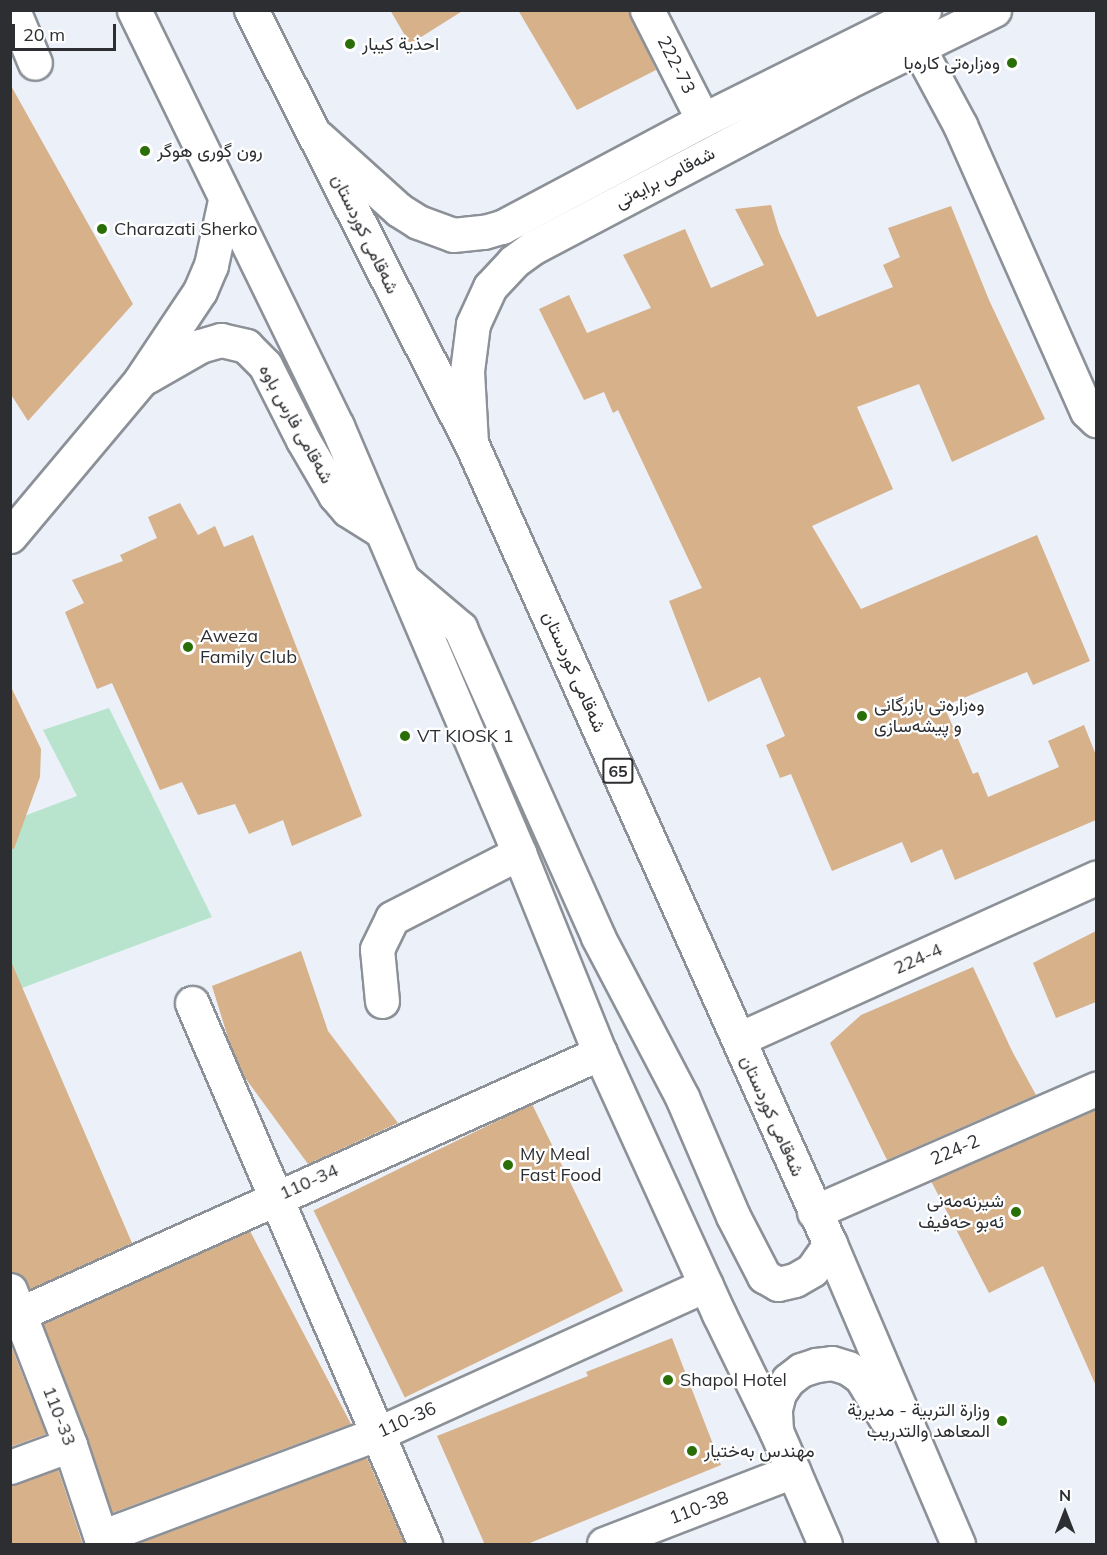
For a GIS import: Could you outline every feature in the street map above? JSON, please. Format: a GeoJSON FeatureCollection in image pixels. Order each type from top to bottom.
{"type":"FeatureCollection","features":[{"type":"Feature","properties":{"kind":"main road"},"geometry":{"type":"LineString","coordinates":[[13,10],[35,63]]}},
{"type":"Feature","properties":{"kind":"main road"},"geometry":{"type":"LineString","coordinates":[[134,10],[337,426],[519,853],[600,1053],[706,1285],[776,1431],[825,1545]]}},
{"type":"Feature","properties":{"kind":"main road","name":"شەقامی کوردستان"},"geometry":{"type":"LineString","coordinates":[[251,10],[318,137],[471,443],[830,1244],[958,1545]]}},
{"type":"Feature","properties":{"kind":"main road","name":"222-73"},"geometry":{"type":"LineString","coordinates":[[647,10],[719,149]]}},
{"type":"Feature","properties":{"kind":"main road","name":"شەقامی برایەتی"},"geometry":{"type":"LineString","coordinates":[[318,137],[399,210],[418,222],[453,235],[502,227],[704,120],[924,10]]}},
{"type":"Feature","properties":{"kind":"main road","name":"شەقامی برایەتی"},"geometry":{"type":"LineString","coordinates":[[471,443],[467,371],[473,324],[496,278],[534,247],[719,149],[993,10]]}},
{"type":"Feature","properties":{"kind":"main road"},"geometry":{"type":"LineString","coordinates":[[918,47],[960,125],[1087,411],[1096,420]]}},
{"type":"Feature","properties":{"kind":"main road","name":"شەقامی فارس باوە"},"geometry":{"type":"LineString","coordinates":[[10,536],[140,381],[200,291],[211,265],[225,200]]}},
{"type":"Feature","properties":{"kind":"main road","name":"شەقامی فارس باوە"},"geometry":{"type":"LineString","coordinates":[[140,381],[201,346],[221,340],[246,346],[265,365],[303,440],[336,495],[348,510],[381,531]]}},
{"type":"Feature","properties":{"kind":"main road"},"geometry":{"type":"LineString","coordinates":[[401,578],[460,628],[598,937],[682,1097],[734,1216],[764,1276],[778,1284],[795,1280],[812,1270],[830,1244]]}},
{"type":"Feature","properties":{"kind":"main road"},"geometry":{"type":"LineString","coordinates":[[382,1001],[377,949],[392,918],[519,853]]}},
{"type":"Feature","properties":{"kind":"main road","name":"224-4"},"geometry":{"type":"LineString","coordinates":[[739,1039],[1096,878]]}},
{"type":"Feature","properties":{"kind":"main road"},"geometry":{"type":"LineString","coordinates":[[192,1003],[425,1545]]}},
{"type":"Feature","properties":{"kind":"main road","name":"110-34"},"geometry":{"type":"LineString","coordinates":[[15,1302],[276,1197],[600,1053]]}},
{"type":"Feature","properties":{"kind":"main road","name":"224-2"},"geometry":{"type":"LineString","coordinates":[[814,1212],[1096,1089]]}},
{"type":"Feature","properties":{"kind":"main road","name":"110-36"},"geometry":{"type":"LineString","coordinates":[[102,1541],[377,1434],[706,1285]]}},
{"type":"Feature","properties":{"kind":"main road","name":"110-33"},"geometry":{"type":"LineString","coordinates":[[15,1302],[70,1445],[102,1541]]}},
{"type":"Feature","properties":{"kind":"main road"},"geometry":{"type":"LineString","coordinates":[[776,1431],[775,1408],[779,1393],[788,1380],[801,1370],[816,1365],[832,1363],[848,1368],[861,1377],[871,1390],[913,1467],[932,1483]]}},
{"type":"Feature","properties":{"kind":"main road"},"geometry":{"type":"LineString","coordinates":[[10,1467],[70,1445]]}},
{"type":"Feature","properties":{"kind":"main road","name":"110-38"},"geometry":{"type":"LineString","coordinates":[[604,1545],[793,1471]]}},
{"type":"Feature","properties":{"kind":"green space"},"geometry":{"type":"Polygon","coordinates":[[[109,708],[212,917],[14,991],[11,983],[11,821],[77,796],[43,730],[109,708]]]}},
{"type":"Feature","properties":{"kind":"building"},"geometry":{"type":"Polygon","coordinates":[[[390,10],[464,10],[410,44],[390,10]]]}},
{"type":"Feature","properties":{"kind":"building"},"geometry":{"type":"Polygon","coordinates":[[[518,10],[629,10],[656,70],[577,110],[518,10]]]}},
{"type":"Feature","properties":{"kind":"building"},"geometry":{"type":"Polygon","coordinates":[[[10,84],[133,304],[28,421],[10,393],[10,84]]]}},
{"type":"Feature","properties":{"kind":"building"},"geometry":{"type":"Polygon","coordinates":[[[771,205],[779,232],[817,317],[893,287],[883,265],[900,257],[888,228],[951,206],[989,300],[1045,419],[952,462],[919,384],[857,407],[893,489],[812,526],[861,609],[1037,535],[1090,661],[1033,685],[1027,672],[944,706],[973,774],[978,772],[988,797],[1059,767],[1048,741],[1084,725],[1096,755],[1096,820],[955,880],[942,849],[911,863],[902,842],[832,871],[791,774],[780,778],[766,745],[785,736],[760,677],[708,702],[669,601],[702,588],[618,410],[613,413],[604,392],[584,400],[539,309],[569,295],[587,333],[651,308],[623,255],[685,229],[711,288],[764,265],[735,209],[771,205]]]}},
{"type":"Feature","properties":{"kind":"building","name":"Aweza Family Club"},"geometry":{"type":"Polygon","coordinates":[[[180,503],[198,535],[215,526],[224,547],[253,535],[362,816],[292,846],[283,820],[249,834],[235,804],[198,815],[182,782],[160,790],[112,683],[97,689],[65,612],[84,603],[72,580],[123,561],[120,555],[157,538],[148,517],[180,503]]]}},
{"type":"Feature","properties":{"kind":"building"},"geometry":{"type":"Polygon","coordinates":[[[10,685],[41,749],[40,777],[14,849],[10,848],[10,685]]]}},
{"type":"Feature","properties":{"kind":"building"},"geometry":{"type":"Polygon","coordinates":[[[1096,931],[1096,1002],[1056,1018],[1033,963],[1096,931]]]}},
{"type":"Feature","properties":{"kind":"building"},"geometry":{"type":"Polygon","coordinates":[[[301,951],[328,1031],[398,1123],[308,1164],[243,1075],[230,1044],[212,986],[301,951]]]}},
{"type":"Feature","properties":{"kind":"building"},"geometry":{"type":"Polygon","coordinates":[[[10,959],[132,1243],[30,1289],[22,1276],[10,1272],[10,959]]]}},
{"type":"Feature","properties":{"kind":"building"},"geometry":{"type":"Polygon","coordinates":[[[973,967],[1012,1051],[1036,1095],[887,1160],[830,1043],[861,1015],[973,967]]]}},
{"type":"Feature","properties":{"kind":"building"},"geometry":{"type":"Polygon","coordinates":[[[532,1104],[623,1291],[405,1397],[314,1211],[532,1104]]]}},
{"type":"Feature","properties":{"kind":"building","name":"شیرنەمەنی ئەبو حەفیف"},"geometry":{"type":"Polygon","coordinates":[[[1096,1109],[1096,1386],[1043,1266],[989,1293],[931,1181],[1096,1109]]]}},
{"type":"Feature","properties":{"kind":"building"},"geometry":{"type":"Polygon","coordinates":[[[250,1231],[351,1424],[112,1513],[88,1439],[43,1324],[250,1231]]]}},
{"type":"Feature","properties":{"kind":"building"},"geometry":{"type":"Polygon","coordinates":[[[672,1338],[721,1465],[525,1545],[485,1545],[437,1436],[588,1376],[586,1372],[672,1338]]]}},
{"type":"Feature","properties":{"kind":"building"},"geometry":{"type":"Polygon","coordinates":[[[10,1343],[46,1434],[10,1447],[10,1343]]]}},
{"type":"Feature","properties":{"kind":"building"},"geometry":{"type":"Polygon","coordinates":[[[367,1458],[405,1545],[135,1545],[367,1458]]]}},
{"type":"Feature","properties":{"kind":"building"},"geometry":{"type":"Polygon","coordinates":[[[58,1469],[83,1545],[10,1545],[10,1485],[58,1469]]]}},
{"type":"Feature","properties":{"kind":"place","name":"احذية كيبار"},"geometry":{"type":"Point","coordinates":[350,44]}},
{"type":"Feature","properties":{"kind":"place","name":"وەزارەتی کارەبا"},"geometry":{"type":"Point","coordinates":[1012,63]}},
{"type":"Feature","properties":{"kind":"place","name":"رون گوری هوگر"},"geometry":{"type":"Point","coordinates":[145,151]}},
{"type":"Feature","properties":{"kind":"place","name":"Charazati Sherko"},"geometry":{"type":"Point","coordinates":[102,229]}},
{"type":"Feature","properties":{"kind":"place","name":"Aweza Family Club"},"geometry":{"type":"Point","coordinates":[188,647]}},
{"type":"Feature","properties":{"kind":"place","name":"وەزارەتی بازرگانی و پیشەسازی"},"geometry":{"type":"Point","coordinates":[862,716]}},
{"type":"Feature","properties":{"kind":"place","name":"VT KIOSK 1"},"geometry":{"type":"Point","coordinates":[405,736]}},
{"type":"Feature","properties":{"kind":"place","name":"My Meal Fast Food"},"geometry":{"type":"Point","coordinates":[508,1165]}},
{"type":"Feature","properties":{"kind":"place","name":"شیرنەمەنی ئەبو حەفیف"},"geometry":{"type":"Point","coordinates":[1016,1212]}},
{"type":"Feature","properties":{"kind":"place","name":"Shapol Hotel"},"geometry":{"type":"Point","coordinates":[668,1380]}},
{"type":"Feature","properties":{"kind":"place","name":"وزارة التربية - مديرية المعاهد والتدريب"},"geometry":{"type":"Point","coordinates":[1002,1421]}},
{"type":"Feature","properties":{"kind":"place","name":"مهندس بەختیار"},"geometry":{"type":"Point","coordinates":[692,1451]}}]}
